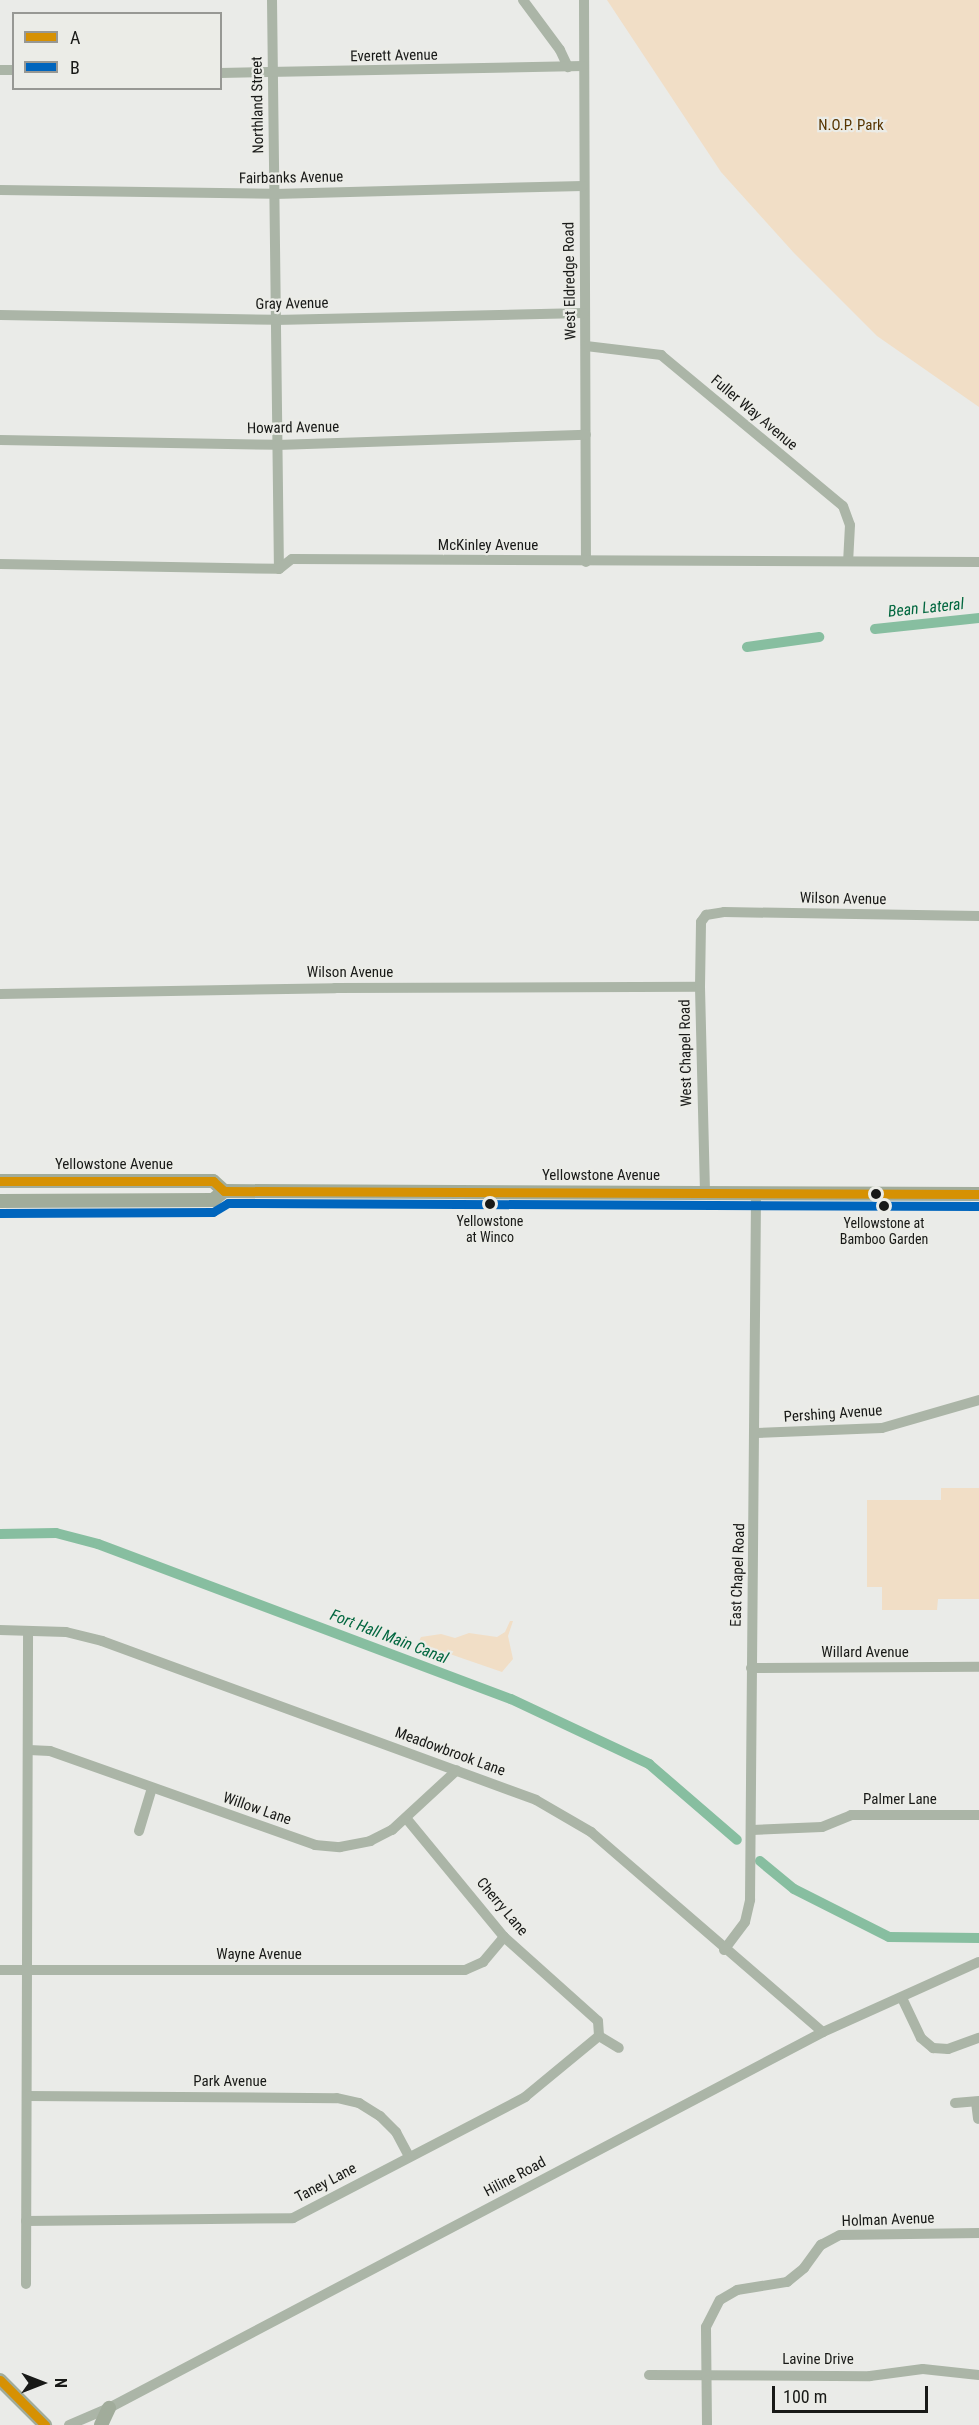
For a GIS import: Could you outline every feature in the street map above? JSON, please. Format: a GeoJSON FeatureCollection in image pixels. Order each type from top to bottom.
{"type":"FeatureCollection","features":[{"type":"Feature","properties":{"kind":"main road","name":"Yellowstone Avenue"},"geometry":{"type":"LineString","coordinates":[[0,1181],[213,1181],[224,1191]]}},
{"type":"Feature","properties":{"kind":"main road","name":"Yellowstone Avenue"},"geometry":{"type":"LineString","coordinates":[[0,1201],[213,1200],[224,1191],[979,1194]]}},
{"type":"Feature","properties":{"kind":"main road"},"geometry":{"type":"LineString","coordinates":[[0,2380],[45,2425]]}},
{"type":"Feature","properties":{"kind":"main road"},"geometry":{"type":"LineString","coordinates":[[101,2425],[109,2408]]}},
{"type":"Feature","properties":{"kind":"street","name":"Northland Street"},"geometry":{"type":"LineString","coordinates":[[272,0],[279,569]]}},
{"type":"Feature","properties":{"kind":"street"},"geometry":{"type":"LineString","coordinates":[[523,0],[560,50],[568,67]]}},
{"type":"Feature","properties":{"kind":"street","name":"West Eldredge Road"},"geometry":{"type":"LineString","coordinates":[[584,0],[586,562]]}},
{"type":"Feature","properties":{"kind":"street","name":"Everett Avenue"},"geometry":{"type":"LineString","coordinates":[[222,73],[273,74],[583,66]]}},
{"type":"Feature","properties":{"kind":"street","name":"Fairbanks Avenue"},"geometry":{"type":"LineString","coordinates":[[0,190],[274,194],[583,186]]}},
{"type":"Feature","properties":{"kind":"street","name":"Gray Avenue"},"geometry":{"type":"LineString","coordinates":[[0,315],[275,320],[584,313]]}},
{"type":"Feature","properties":{"kind":"street","name":"Fuller Way Avenue"},"geometry":{"type":"LineString","coordinates":[[586,346],[661,355],[843,506],[850,525],[849,561]]}},
{"type":"Feature","properties":{"kind":"street","name":"Howard Avenue"},"geometry":{"type":"LineString","coordinates":[[0,440],[277,445],[586,435]]}},
{"type":"Feature","properties":{"kind":"street","name":"McKinley Avenue"},"geometry":{"type":"LineString","coordinates":[[0,564],[279,569],[292,559],[979,562]]}},
{"type":"Feature","properties":{"kind":"street","name":"Wilson Avenue"},"geometry":{"type":"LineString","coordinates":[[706,915],[724,912],[979,916]]}},
{"type":"Feature","properties":{"kind":"street","name":"West Chapel Road"},"geometry":{"type":"LineString","coordinates":[[705,1192],[700,987],[701,922],[706,915]]}},
{"type":"Feature","properties":{"kind":"street","name":"Wilson Avenue"},"geometry":{"type":"LineString","coordinates":[[0,994],[334,988],[700,987]]}},
{"type":"Feature","properties":{"kind":"street","name":"East Chapel Road"},"geometry":{"type":"LineString","coordinates":[[724,1950],[745,1922],[750,1900],[751,1668],[757,1433],[756,1193]]}},
{"type":"Feature","properties":{"kind":"street","name":"Pershing Avenue"},"geometry":{"type":"LineString","coordinates":[[757,1433],[882,1428],[979,1400]]}},
{"type":"Feature","properties":{"kind":"street","name":"Meadowbrook Lane"},"geometry":{"type":"LineString","coordinates":[[0,1630],[66,1632],[102,1641],[536,1800],[591,1832],[724,1950],[824,2032]]}},
{"type":"Feature","properties":{"kind":"street"},"geometry":{"type":"LineString","coordinates":[[26,2284],[28,1630]]}},
{"type":"Feature","properties":{"kind":"street","name":"Willard Avenue"},"geometry":{"type":"LineString","coordinates":[[751,1668],[979,1667]]}},
{"type":"Feature","properties":{"kind":"street","name":"Willow Lane"},"geometry":{"type":"LineString","coordinates":[[29,1750],[50,1751],[315,1845],[340,1846],[370,1841],[406,1818],[457,1770]]}},
{"type":"Feature","properties":{"kind":"street"},"geometry":{"type":"LineString","coordinates":[[139,1831],[152,1788]]}},
{"type":"Feature","properties":{"kind":"street","name":"Palmer Lane"},"geometry":{"type":"LineString","coordinates":[[752,1830],[822,1827],[851,1815],[979,1815]]}},
{"type":"Feature","properties":{"kind":"street","name":"Cherry Lane"},"geometry":{"type":"LineString","coordinates":[[406,1818],[504,1937],[598,2021],[599,2036]]}},
{"type":"Feature","properties":{"kind":"street","name":"Wayne Avenue"},"geometry":{"type":"LineString","coordinates":[[0,1970],[465,1970],[483,1962],[504,1937]]}},
{"type":"Feature","properties":{"kind":"street","name":"Hiline Road"},"geometry":{"type":"LineString","coordinates":[[69,2425],[109,2408],[824,2032],[979,1962]]}},
{"type":"Feature","properties":{"kind":"street"},"geometry":{"type":"LineString","coordinates":[[902,1998],[921,2038],[933,2048],[948,2049],[979,2038]]}},
{"type":"Feature","properties":{"kind":"street"},"geometry":{"type":"LineString","coordinates":[[599,2036],[619,2048]]}},
{"type":"Feature","properties":{"kind":"street","name":"Taney Lane"},"geometry":{"type":"LineString","coordinates":[[26,2221],[284,2219],[525,2097],[599,2036]]}},
{"type":"Feature","properties":{"kind":"street","name":"Park Avenue"},"geometry":{"type":"LineString","coordinates":[[27,2096],[337,2098],[359,2103],[380,2116],[396,2132],[408,2155]]}},
{"type":"Feature","properties":{"kind":"street"},"geometry":{"type":"LineString","coordinates":[[955,2103],[978,2101],[978,2119]]}},
{"type":"Feature","properties":{"kind":"street","name":"Holman Avenue"},"geometry":{"type":"LineString","coordinates":[[706,2375],[706,2327],[720,2300],[737,2290],[787,2282],[804,2268],[821,2245],[840,2235],[979,2233]]}},
{"type":"Feature","properties":{"kind":"street","name":"Lavine Drive"},"geometry":{"type":"LineString","coordinates":[[649,2375],[870,2376],[922,2369],[979,2375]]}},
{"type":"Feature","properties":{"kind":"street"},"geometry":{"type":"LineString","coordinates":[[706,2375],[707,2425]]}},
{"type":"Feature","properties":{"kind":"green space","name":"N.O.P. Park"},"geometry":{"type":"Polygon","coordinates":[[[607,0],[979,0],[979,407],[877,336],[794,253],[721,172],[607,0]]]}},
{"type":"Feature","properties":{"kind":"green space"},"geometry":{"type":"Polygon","coordinates":[[[941,1488],[979,1488],[979,1599],[938,1599],[937,1610],[882,1610],[882,1587],[867,1587],[867,1500],[941,1500],[941,1488]]]}},
{"type":"Feature","properties":{"kind":"green space"},"geometry":{"type":"Polygon","coordinates":[[[510,1621],[513,1621],[508,1636],[513,1659],[502,1672],[418,1643],[421,1637],[441,1634],[455,1638],[469,1633],[497,1637],[505,1632],[510,1621]]]}},
{"type":"Feature","properties":{"kind":"waterway","name":"Bean Lateral"},"geometry":{"type":"LineString","coordinates":[[875,629],[979,618]]}},
{"type":"Feature","properties":{"kind":"waterway","name":"Bean Lateral"},"geometry":{"type":"LineString","coordinates":[[747,647],[819,637]]}},
{"type":"Feature","properties":{"kind":"waterway","name":"Fort Hall Main Canal"},"geometry":{"type":"LineString","coordinates":[[0,1534],[56,1533],[98,1544],[511,1699],[649,1764],[737,1840]]}},
{"type":"Feature","properties":{"kind":"waterway","name":"Fort Hall Main Canal"},"geometry":{"type":"LineString","coordinates":[[760,1861],[794,1889],[889,1937],[979,1938]]}},
{"type":"Feature","properties":{"kind":"transit line","name":"A"},"geometry":{"type":"LineString","coordinates":[[0,1181],[213,1181],[224,1191],[979,1194]]}},
{"type":"Feature","properties":{"kind":"transit line","name":"B"},"geometry":{"type":"LineString","coordinates":[[0,1213],[213,1212],[228,1203],[979,1206]]}},
{"type":"Feature","properties":{"kind":"transit line","name":"A"},"geometry":{"type":"LineString","coordinates":[[0,2380],[45,2425]]}},
{"type":"Feature","properties":{"kind":"place","name":"Yellowstone at Winco"},"geometry":{"type":"Point","coordinates":[490,1204]}},
{"type":"Feature","properties":{"kind":"place","name":"Yellowstone at Bamboo Garden"},"geometry":{"type":"Point","coordinates":[884,1206]}}]}
